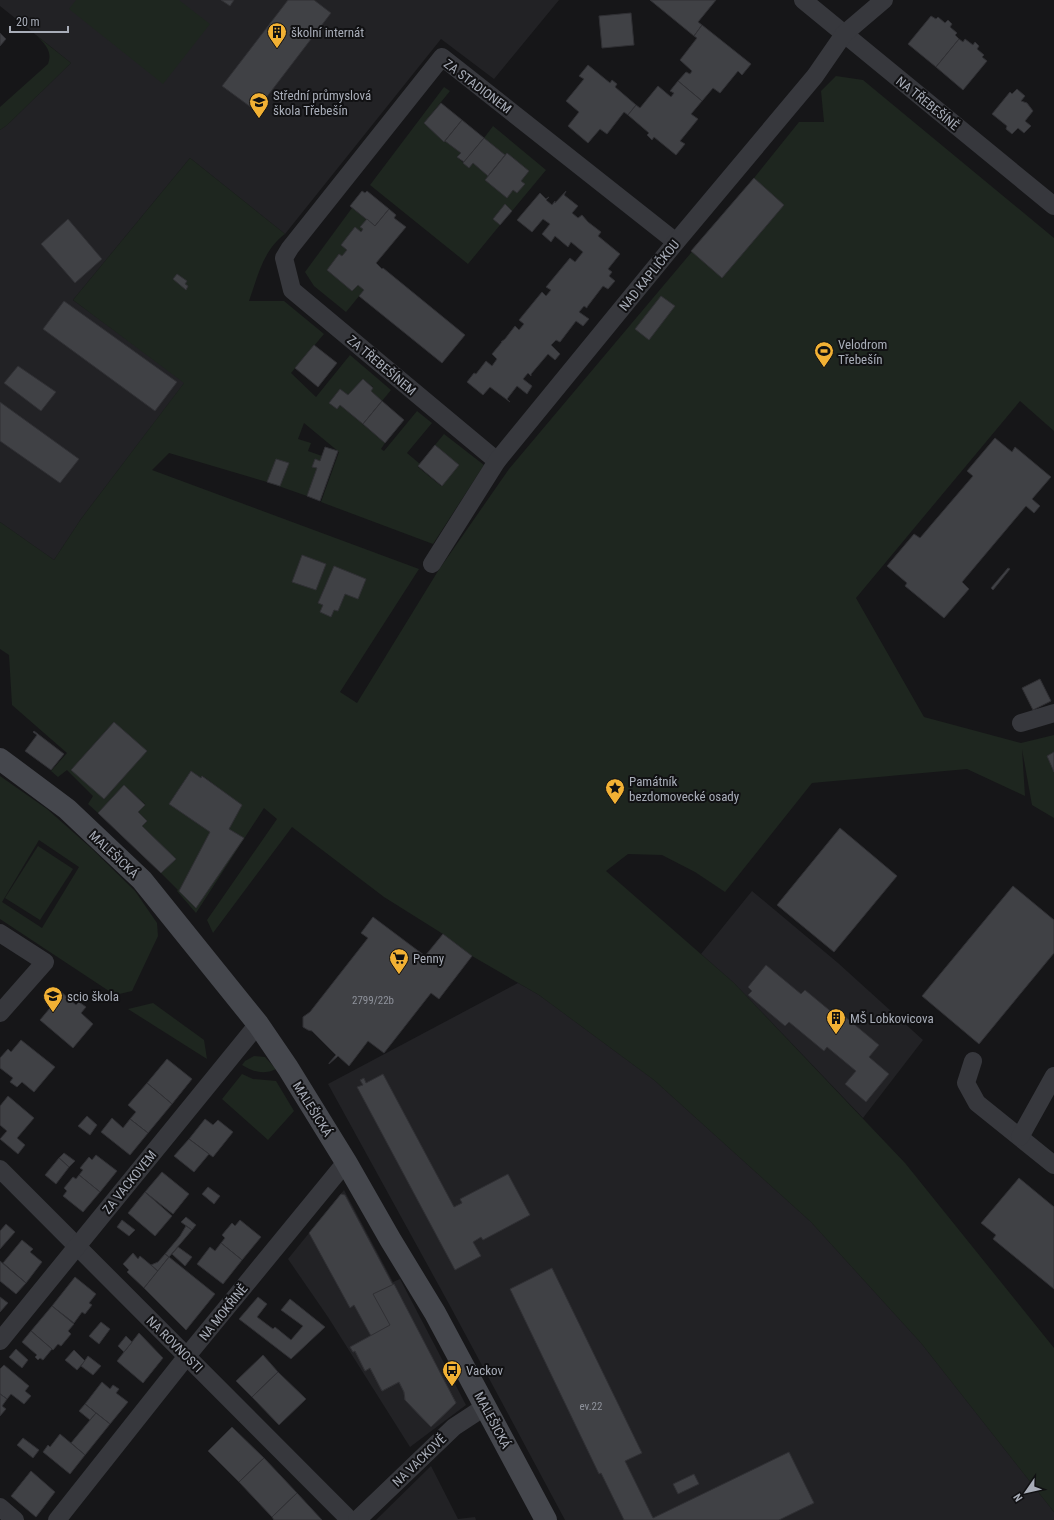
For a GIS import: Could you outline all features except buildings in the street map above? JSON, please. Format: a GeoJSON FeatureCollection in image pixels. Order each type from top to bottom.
{"type":"FeatureCollection","features":[{"type":"Feature","properties":{"kind":"street","name":"NA TŘEBEŠÍNĚ"},"geometry":{"type":"LineString","coordinates":[[803,0],[1054,206]]}},
{"type":"Feature","properties":{"kind":"street","name":"NAD KAPLIČKOU"},"geometry":{"type":"LineString","coordinates":[[432,564],[497,461],[676,242],[815,76],[844,34],[884,0]]}},
{"type":"Feature","properties":{"kind":"street","name":"ZA STADIONEM"},"geometry":{"type":"LineString","coordinates":[[284,258],[290,248],[442,57],[676,242]]}},
{"type":"Feature","properties":{"kind":"street","name":"ZA TŘEBEŠÍNEM"},"geometry":{"type":"LineString","coordinates":[[284,258],[292,290],[497,461]]}},
{"type":"Feature","properties":{"kind":"street"},"geometry":{"type":"LineString","coordinates":[[1021,723],[1054,713]]}},
{"type":"Feature","properties":{"kind":"street","name":"MALEŠICKÁ"},"geometry":{"type":"LineString","coordinates":[[0,759],[66,809],[142,880],[258,1024],[288,1068],[346,1162],[435,1313],[546,1520]]}},
{"type":"Feature","properties":{"kind":"street"},"geometry":{"type":"LineString","coordinates":[[0,933],[44,962],[0,1013]]}},
{"type":"Feature","properties":{"kind":"street","name":"ZA VACKOVEM"},"geometry":{"type":"LineString","coordinates":[[0,1341],[258,1024]]}},
{"type":"Feature","properties":{"kind":"street"},"geometry":{"type":"LineString","coordinates":[[973,1061],[966,1083],[977,1103],[1054,1166]]}},
{"type":"Feature","properties":{"kind":"street"},"geometry":{"type":"LineString","coordinates":[[1020,1137],[1054,1076]]}},
{"type":"Feature","properties":{"kind":"street","name":"NA MOKŘINĚ"},"geometry":{"type":"LineString","coordinates":[[57,1520],[187,1356],[346,1162]]}},
{"type":"Feature","properties":{"kind":"street","name":"NA ROVNOSTI"},"geometry":{"type":"LineString","coordinates":[[0,1169],[350,1520]]}},
{"type":"Feature","properties":{"kind":"street","name":"NA VACKOVĚ"},"geometry":{"type":"LineString","coordinates":[[357,1520],[454,1427],[486,1406]]}},
{"type":"Feature","properties":{"kind":"street"},"geometry":{"type":"LineString","coordinates":[[0,1507],[15,1520]]}},
{"type":"Feature","properties":{"kind":"shaded area"},"geometry":{"type":"Polygon","coordinates":[[[0,0],[559,0],[494,79],[441,39],[285,234],[190,158],[73,300],[185,382],[81,519],[54,560],[0,522],[0,130],[71,63],[0,6],[0,0]]]}},
{"type":"Feature","properties":{"kind":"shaded area"},"geometry":{"type":"Polygon","coordinates":[[[76,0],[179,0],[210,24],[163,84],[69,9],[76,0]]]}},
{"type":"Feature","properties":{"kind":"shaded area"},"geometry":{"type":"Polygon","coordinates":[[[37,36],[71,63],[0,130],[0,107],[48,64],[50,56],[49,52],[37,36]]]}},
{"type":"Feature","properties":{"kind":"shaded area"},"geometry":{"type":"Polygon","coordinates":[[[836,76],[863,80],[1054,238],[1054,431],[1020,401],[856,598],[924,717],[1021,743],[1054,735],[1054,752],[1047,756],[1054,772],[1054,818],[1032,805],[1022,749],[1025,796],[967,769],[812,783],[725,892],[695,872],[662,855],[628,854],[606,871],[734,983],[905,1163],[1054,1348],[1054,1512],[921,1343],[811,1222],[654,1080],[539,995],[472,956],[443,934],[384,897],[292,827],[213,933],[207,920],[277,819],[264,808],[196,913],[177,891],[178,890],[161,873],[176,859],[142,826],[147,821],[138,812],[145,804],[124,785],[98,813],[88,804],[93,796],[67,770],[58,777],[51,771],[67,753],[12,705],[9,655],[0,649],[0,522],[54,560],[81,519],[184,383],[73,300],[190,158],[285,234],[271,248],[266,256],[249,301],[284,301],[324,334],[291,373],[316,397],[350,355],[391,390],[382,401],[371,391],[373,387],[363,379],[348,395],[340,389],[329,403],[337,409],[340,405],[385,443],[381,449],[384,451],[417,411],[432,423],[407,453],[420,464],[418,467],[441,486],[458,465],[435,445],[444,434],[484,465],[433,544],[321,502],[339,452],[304,423],[298,439],[311,443],[308,451],[322,456],[320,461],[315,459],[312,467],[317,468],[307,496],[267,482],[169,453],[152,470],[419,569],[340,692],[357,703],[438,571],[509,469],[754,178],[799,122],[824,122],[821,91],[836,76]],[[302,555],[292,582],[316,590],[326,564],[302,555]],[[334,566],[318,603],[323,605],[320,612],[331,616],[334,610],[338,611],[345,594],[365,579],[334,566]],[[114,722],[71,770],[146,751],[114,722]],[[191,771],[169,804],[210,832],[179,891],[196,908],[244,838],[229,829],[241,805],[203,776],[201,778],[191,771]]]}},
{"type":"Feature","properties":{"kind":"shaded area"},"geometry":{"type":"Polygon","coordinates":[[[444,87],[450,91],[424,123],[444,142],[445,141],[461,153],[457,157],[469,168],[473,163],[488,176],[485,180],[507,197],[513,190],[517,193],[525,184],[521,181],[529,171],[507,153],[505,155],[484,138],[493,126],[546,170],[512,211],[505,204],[493,219],[500,225],[468,264],[370,185],[444,87]]]}},
{"type":"Feature","properties":{"kind":"shaded area"},"geometry":{"type":"Polygon","coordinates":[[[352,208],[367,219],[361,227],[363,229],[341,245],[347,250],[342,256],[339,254],[327,270],[352,291],[358,285],[364,290],[346,312],[314,286],[305,272],[352,208]]]}},
{"type":"Feature","properties":{"kind":"shaded area"},"geometry":{"type":"Polygon","coordinates":[[[0,776],[47,809],[91,848],[135,891],[157,923],[158,936],[132,991],[115,995],[0,919],[0,776]],[[39,840],[2,902],[42,928],[79,867],[39,840]]]}},
{"type":"Feature","properties":{"kind":"shaded area"},"geometry":{"type":"Polygon","coordinates":[[[38,846],[73,869],[40,920],[5,898],[38,846]]]}},
{"type":"Feature","properties":{"kind":"shaded area"},"geometry":{"type":"Polygon","coordinates":[[[752,891],[838,963],[923,1040],[863,1118],[734,983],[701,954],[752,891]]]}},
{"type":"Feature","properties":{"kind":"shaded area"},"geometry":{"type":"Polygon","coordinates":[[[518,983],[539,995],[654,1080],[811,1222],[921,1343],[1054,1512],[1054,1520],[565,1520],[449,1304],[328,1084],[518,983]]]}},
{"type":"Feature","properties":{"kind":"shaded area"},"geometry":{"type":"Polygon","coordinates":[[[153,1003],[204,1040],[207,1059],[128,1009],[153,1003]]]}},
{"type":"Feature","properties":{"kind":"shaded area"},"geometry":{"type":"Polygon","coordinates":[[[254,1056],[265,1057],[276,1069],[267,1072],[259,1072],[242,1065],[245,1061],[254,1056]]]}},
{"type":"Feature","properties":{"kind":"shaded area"},"geometry":{"type":"Polygon","coordinates":[[[242,1074],[253,1079],[276,1081],[294,1111],[268,1140],[222,1099],[242,1074]]]}},
{"type":"Feature","properties":{"kind":"shaded area"},"geometry":{"type":"Polygon","coordinates":[[[344,1190],[393,1282],[400,1279],[466,1405],[410,1447],[328,1317],[288,1259],[344,1190]]]}},
{"type":"Feature","properties":{"kind":"shaded area"},"geometry":{"type":"Polygon","coordinates":[[[431,1466],[458,1519],[475,1517],[476,1520],[376,1520],[431,1466]]]}},
{"type":"Feature","properties":{"kind":"place","name":"školní internát"},"geometry":{"type":"Point","coordinates":[277,49]}},
{"type":"Feature","properties":{"kind":"place","name":"Střední průmyslová škola Třebešín"},"geometry":{"type":"Point","coordinates":[259,119]}},
{"type":"Feature","properties":{"kind":"place","name":"Velodrom Třebešín"},"geometry":{"type":"Point","coordinates":[824,368]}},
{"type":"Feature","properties":{"kind":"place","name":"Památník bezdomovecké osady"},"geometry":{"type":"Point","coordinates":[615,805]}},
{"type":"Feature","properties":{"kind":"place","name":"Penny"},"geometry":{"type":"Point","coordinates":[399,975]}},
{"type":"Feature","properties":{"kind":"place","name":"scio škola"},"geometry":{"type":"Point","coordinates":[53,1013]}},
{"type":"Feature","properties":{"kind":"place","name":"MŠ Lobkovicova"},"geometry":{"type":"Point","coordinates":[836,1035]}},
{"type":"Feature","properties":{"kind":"place","name":"Vackov"},"geometry":{"type":"Point","coordinates":[452,1387]}}]}
